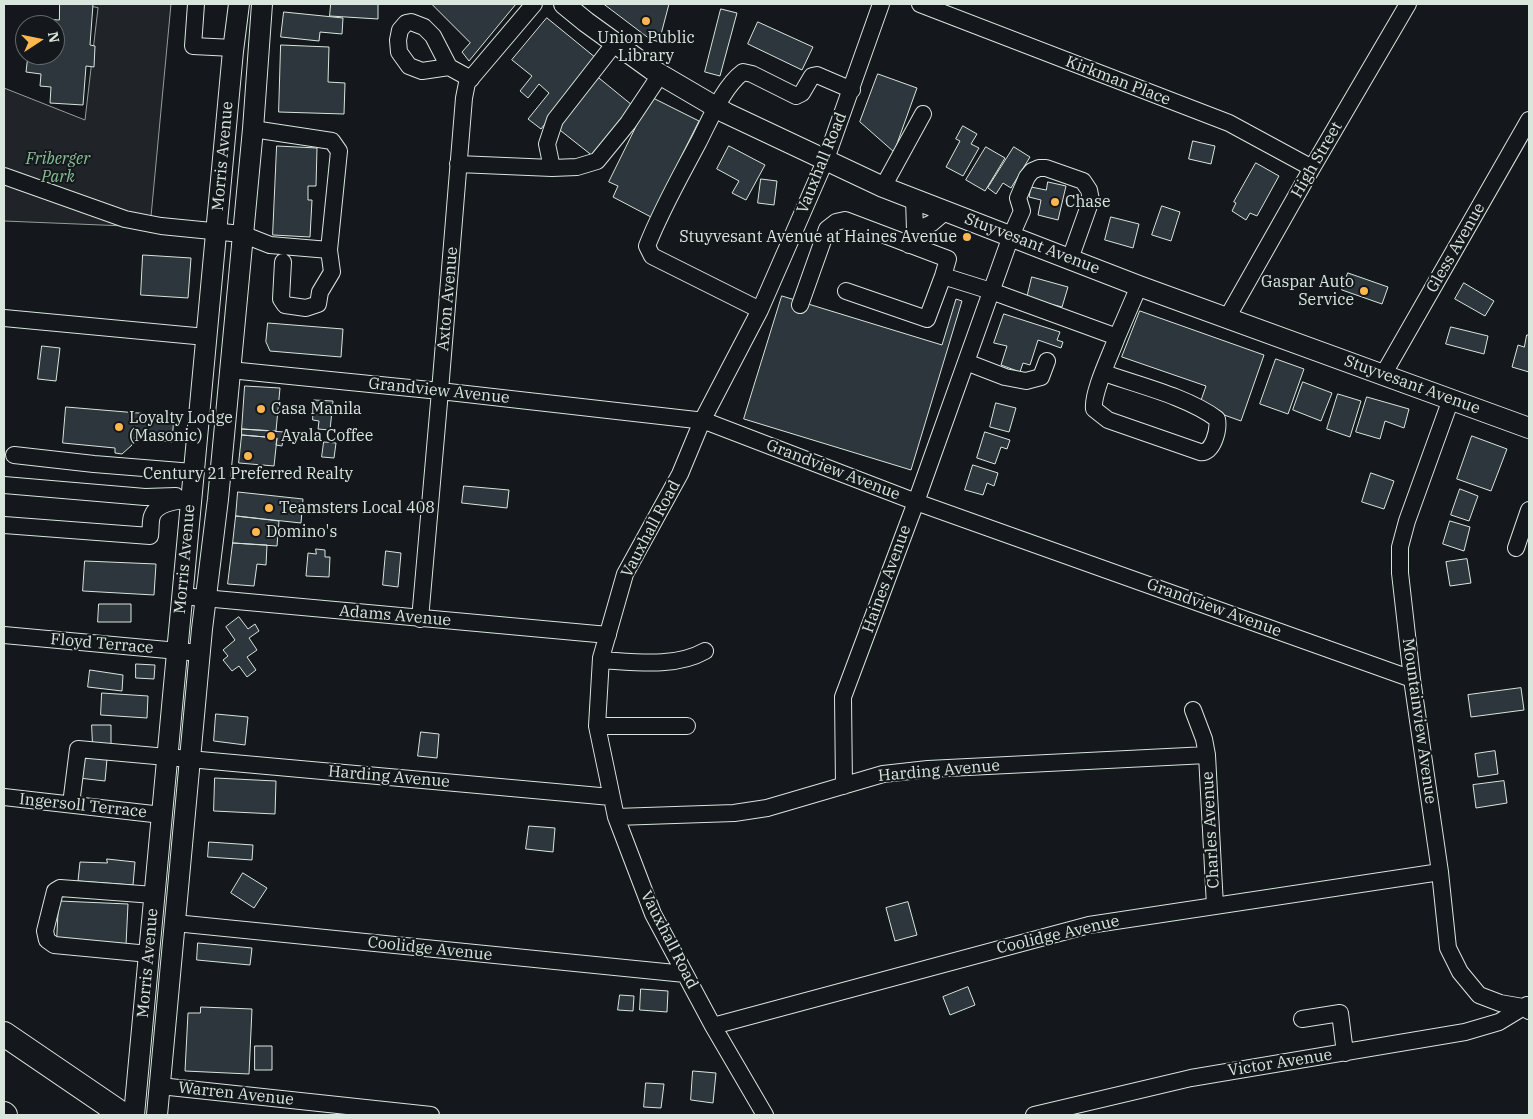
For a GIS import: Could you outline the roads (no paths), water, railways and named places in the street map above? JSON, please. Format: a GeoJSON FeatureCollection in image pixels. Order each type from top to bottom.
{"type":"FeatureCollection","features":[{"type":"Feature","properties":{"kind":"highway"},"geometry":{"type":"LineString","coordinates":[[4,1019],[59,1072]]}},
{"type":"Feature","properties":{"kind":"highway"},"geometry":{"type":"LineString","coordinates":[[4,1034],[123,1115]]}},
{"type":"Feature","properties":{"kind":"highway"},"geometry":{"type":"LineString","coordinates":[[4,1046],[59,1072]]}},
{"type":"Feature","properties":{"kind":"main road","name":"Morris Avenue"},"geometry":{"type":"LineString","coordinates":[[134,1115],[233,48],[239,4]]}},
{"type":"Feature","properties":{"kind":"main road","name":"Morris Avenue"},"geometry":{"type":"LineString","coordinates":[[158,1115],[200,653],[230,370],[262,4]]}},
{"type":"Feature","properties":{"kind":"main road","name":"Stuyvesant Avenue"},"geometry":{"type":"LineString","coordinates":[[564,4],[660,75],[717,107],[883,187],[1139,286],[1529,428]]}},
{"type":"Feature","properties":{"kind":"street"},"geometry":{"type":"LineString","coordinates":[[196,4],[193,46],[233,48]]}},
{"type":"Feature","properties":{"kind":"street","name":"Axton Avenue"},"geometry":{"type":"LineString","coordinates":[[420,619],[464,98],[467,83],[534,4]]}},
{"type":"Feature","properties":{"kind":"street","name":"Vauxhall Road"},"geometry":{"type":"LineString","coordinates":[[765,1115],[713,1026],[653,914],[616,817],[597,726],[601,660],[625,574],[680,474],[702,421],[760,310],[826,159],[881,4]]}},
{"type":"Feature","properties":{"kind":"street","name":"Kirkman Place"},"geometry":{"type":"LineString","coordinates":[[920,4],[1229,123],[1312,168]]}},
{"type":"Feature","properties":{"kind":"street","name":"High Street"},"geometry":{"type":"LineString","coordinates":[[1227,318],[1401,6]]}},
{"type":"Feature","properties":{"kind":"street"},"geometry":{"type":"LineString","coordinates":[[552,168],[547,144],[555,120],[615,43]]}},
{"type":"Feature","properties":{"kind":"street"},"geometry":{"type":"LineString","coordinates":[[449,67],[471,79]]}},
{"type":"Feature","properties":{"kind":"street"},"geometry":{"type":"LineString","coordinates":[[760,310],[652,256],[647,246],[656,222],[717,107],[734,79],[743,72],[752,74],[796,96],[802,93],[812,76],[817,75],[852,90]]}},
{"type":"Feature","properties":{"kind":"street"},"geometry":{"type":"LineString","coordinates":[[458,164],[552,168],[577,167],[597,161],[628,123],[660,75]]}},
{"type":"Feature","properties":{"kind":"street"},"geometry":{"type":"LineString","coordinates":[[883,187],[923,114]]}},
{"type":"Feature","properties":{"kind":"street","name":"Gless Avenue"},"geometry":{"type":"LineString","coordinates":[[1383,375],[1529,120]]}},
{"type":"Feature","properties":{"kind":"street"},"geometry":{"type":"LineString","coordinates":[[252,129],[332,141],[339,151],[329,250],[332,272],[320,292],[318,304],[306,308],[286,305],[281,299],[283,262]]}},
{"type":"Feature","properties":{"kind":"street","name":"Haines Avenue"},"geometry":{"type":"LineString","coordinates":[[844,786],[844,696],[1011,236],[1022,211],[1018,198],[1027,177],[1032,171],[1046,168],[1083,181],[1089,190],[1092,200],[1070,259]]}},
{"type":"Feature","properties":{"kind":"street"},"geometry":{"type":"LineString","coordinates":[[4,176],[125,219],[161,226],[242,234],[270,245],[329,250]]}},
{"type":"Feature","properties":{"kind":"street"},"geometry":{"type":"LineString","coordinates":[[912,238],[914,198]]}},
{"type":"Feature","properties":{"kind":"street"},"geometry":{"type":"LineString","coordinates":[[912,238],[946,211]]}},
{"type":"Feature","properties":{"kind":"street"},"geometry":{"type":"LineString","coordinates":[[800,306],[827,229],[836,222],[845,220],[912,238],[948,259],[927,318],[846,291]]}},
{"type":"Feature","properties":{"kind":"street"},"geometry":{"type":"LineString","coordinates":[[943,276],[992,291],[1117,337]]}},
{"type":"Feature","properties":{"kind":"street"},"geometry":{"type":"LineString","coordinates":[[1104,373],[1179,399],[1211,414],[1217,419],[1218,425],[1210,450],[1205,453],[1200,452],[1108,420],[1094,409],[1094,402],[1104,373],[1117,337],[1139,286]]}},
{"type":"Feature","properties":{"kind":"street"},"geometry":{"type":"LineString","coordinates":[[4,318],[206,337]]}},
{"type":"Feature","properties":{"kind":"street"},"geometry":{"type":"LineString","coordinates":[[966,362],[1006,377],[1026,381],[1041,377],[1047,361]]}},
{"type":"Feature","properties":{"kind":"street","name":"Grandview Avenue"},"geometry":{"type":"LineString","coordinates":[[230,370],[440,391],[702,421],[916,502],[1412,679]]}},
{"type":"Feature","properties":{"kind":"street","name":"Mountainview Avenue"},"geometry":{"type":"LineString","coordinates":[[1451,399],[1407,521],[1400,547],[1400,573],[1412,679],[1440,872],[1448,948],[1460,972],[1479,995],[1500,1003],[1527,1008]]}},
{"type":"Feature","properties":{"kind":"street"},"geometry":{"type":"LineString","coordinates":[[14,454],[94,464],[193,472]]}},
{"type":"Feature","properties":{"kind":"street"},"geometry":{"type":"LineString","coordinates":[[4,485],[145,497],[171,495],[191,499]]}},
{"type":"Feature","properties":{"kind":"street"},"geometry":{"type":"LineString","coordinates":[[4,525],[150,536],[152,516],[159,507],[170,502],[191,499]]}},
{"type":"Feature","properties":{"kind":"street"},"geometry":{"type":"LineString","coordinates":[[1516,548],[1529,510]]}},
{"type":"Feature","properties":{"kind":"street","name":"Adams Avenue"},"geometry":{"type":"LineString","coordinates":[[182,596],[608,635]]}},
{"type":"Feature","properties":{"kind":"street","name":"Floyd Terrace"},"geometry":{"type":"LineString","coordinates":[[4,635],[200,653]]}},
{"type":"Feature","properties":{"kind":"street"},"geometry":{"type":"LineString","coordinates":[[601,660],[671,661],[694,658],[705,651]]}},
{"type":"Feature","properties":{"kind":"street","name":"Charles Avenue"},"geometry":{"type":"LineString","coordinates":[[1193,710],[1204,739],[1207,755],[1215,906]]}},
{"type":"Feature","properties":{"kind":"street"},"geometry":{"type":"LineString","coordinates":[[597,726],[687,726]]}},
{"type":"Feature","properties":{"kind":"street","name":"Harding Avenue"},"geometry":{"type":"LineString","coordinates":[[71,804],[78,749],[611,797]]}},
{"type":"Feature","properties":{"kind":"street","name":"Harding Avenue"},"geometry":{"type":"LineString","coordinates":[[616,817],[734,813],[767,808],[883,774],[928,769],[1207,755]]}},
{"type":"Feature","properties":{"kind":"street","name":"Ingersoll Terrace"},"geometry":{"type":"LineString","coordinates":[[4,797],[162,815]]}},
{"type":"Feature","properties":{"kind":"street","name":"Coolidge Avenue"},"geometry":{"type":"LineString","coordinates":[[713,1026],[1089,924],[1440,872]]}},
{"type":"Feature","properties":{"kind":"street"},"geometry":{"type":"LineString","coordinates":[[149,954],[54,945],[47,940],[45,931],[54,891],[60,888],[154,895]]}},
{"type":"Feature","properties":{"kind":"street","name":"Coolidge Avenue"},"geometry":{"type":"LineString","coordinates":[[175,923],[685,974]]}},
{"type":"Feature","properties":{"kind":"street","name":"Victor Avenue"},"geometry":{"type":"LineString","coordinates":[[1034,1115],[1191,1078],[1465,1032],[1499,1022],[1527,1008]]}},
{"type":"Feature","properties":{"kind":"street"},"geometry":{"type":"LineString","coordinates":[[1302,1019],[1340,1013],[1345,1053]]}},
{"type":"Feature","properties":{"kind":"street","name":"Warren Avenue"},"geometry":{"type":"LineString","coordinates":[[160,1086],[431,1115]]}},
{"type":"Feature","properties":{"kind":"place","name":"Union Public Library"},"geometry":{"type":"Point","coordinates":[646,21]}},
{"type":"Feature","properties":{"kind":"place","name":"Chase"},"geometry":{"type":"Point","coordinates":[1055,202]}},
{"type":"Feature","properties":{"kind":"place","name":"Stuyvesant Avenue at Haines Avenue"},"geometry":{"type":"Point","coordinates":[967,237]}},
{"type":"Feature","properties":{"kind":"place","name":"Gaspar Auto Service"},"geometry":{"type":"Point","coordinates":[1364,291]}},
{"type":"Feature","properties":{"kind":"place","name":"Casa Manila"},"geometry":{"type":"Point","coordinates":[261,409]}},
{"type":"Feature","properties":{"kind":"place","name":"Loyalty Lodge (Masonic)"},"geometry":{"type":"Point","coordinates":[119,427]}},
{"type":"Feature","properties":{"kind":"place","name":"Ayala Coffee"},"geometry":{"type":"Point","coordinates":[271,436]}},
{"type":"Feature","properties":{"kind":"place","name":"Century 21 Preferred Realty"},"geometry":{"type":"Point","coordinates":[248,456]}},
{"type":"Feature","properties":{"kind":"place","name":"Teamsters Local 408"},"geometry":{"type":"Point","coordinates":[269,508]}},
{"type":"Feature","properties":{"kind":"place","name":"Domino's"},"geometry":{"type":"Point","coordinates":[256,532]}},
{"type":"Feature","properties":{"kind":"park label","name":"Friberger Park"},"geometry":{"type":"Point","coordinates":[58,168]}}]}
